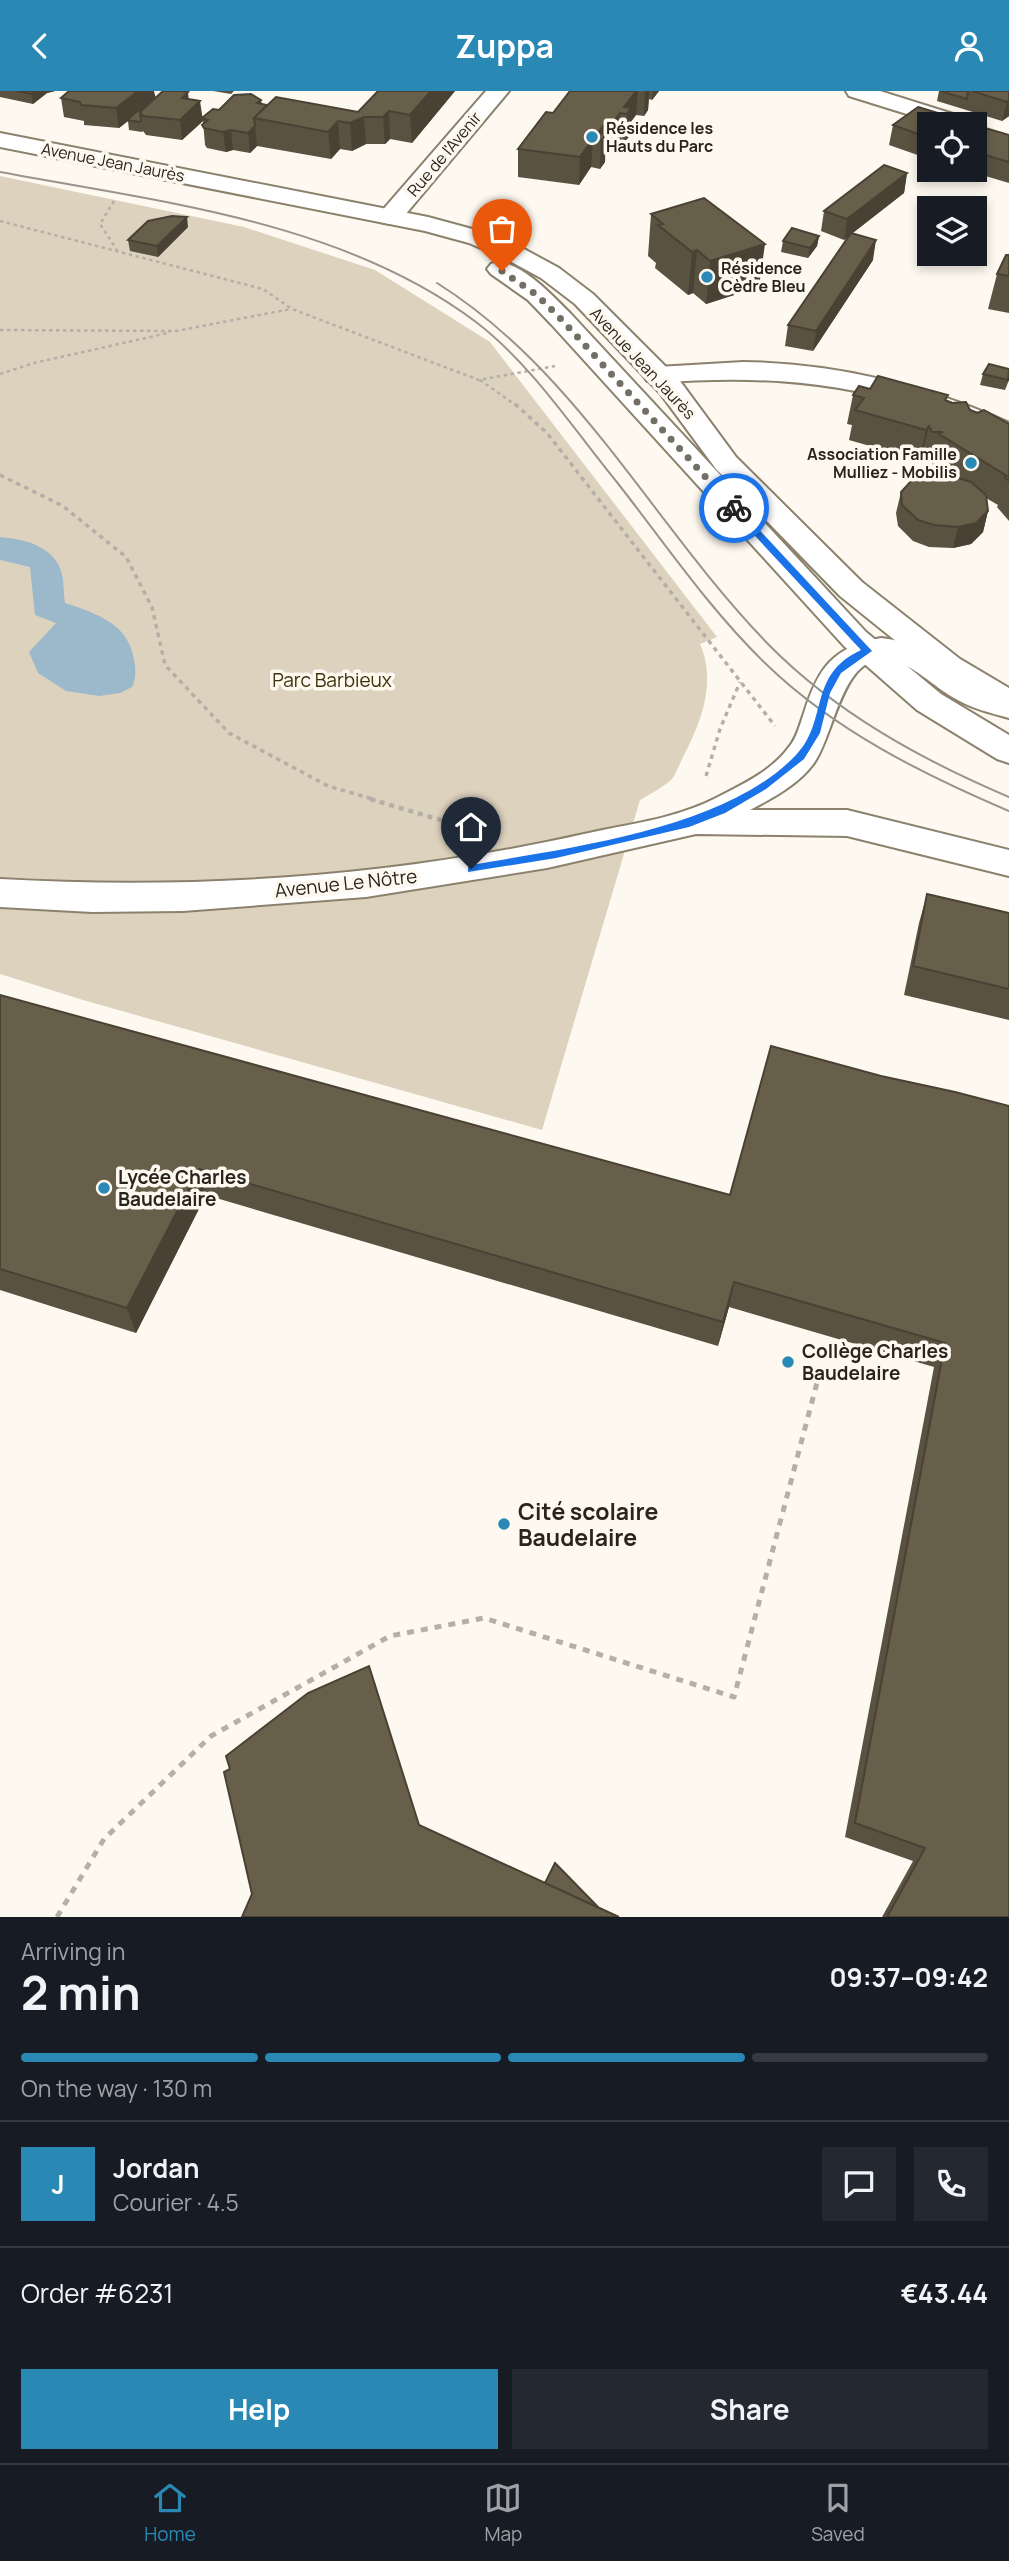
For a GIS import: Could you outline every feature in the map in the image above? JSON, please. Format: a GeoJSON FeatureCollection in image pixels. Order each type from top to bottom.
{"type":"FeatureCollection","features":[{"type":"Feature","properties":{"kind":"main road","name":"Rue de l'Avenir"},"geometry":{"type":"LineString","coordinates":[[390,217],[498,91]]}},
{"type":"Feature","properties":{"kind":"main road"},"geometry":{"type":"LineString","coordinates":[[857,91],[923,112]]}},
{"type":"Feature","properties":{"kind":"main road","name":"Avenue Jean Jaurès"},"geometry":{"type":"LineString","coordinates":[[0,140],[390,217],[478,238],[550,273],[584,299],[657,375],[690,410],[726,463],[851,589],[949,667],[1009,705]]}},
{"type":"Feature","properties":{"kind":"main road","name":"Avenue Jean Jaurès"},"geometry":{"type":"LineString","coordinates":[[390,217],[490,263],[537,295],[604,364],[867,651],[929,702],[1009,751]]}},
{"type":"Feature","properties":{"kind":"main road"},"geometry":{"type":"LineString","coordinates":[[657,375],[768,371],[837,380],[919,398],[985,422],[1009,434]]}},
{"type":"Feature","properties":{"kind":"main road"},"geometry":{"type":"LineString","coordinates":[[867,651],[886,648],[897,650],[967,690],[1009,705]]}},
{"type":"Feature","properties":{"kind":"main road","name":"Avenue Le Nôtre"},"geometry":{"type":"LineString","coordinates":[[0,893],[120,898],[334,886],[471,869],[556,855],[689,823],[721,810],[768,783],[800,757],[815,733],[825,693],[837,671],[852,657],[867,651]]}},
{"type":"Feature","properties":{"kind":"main road"},"geometry":{"type":"LineString","coordinates":[[689,823],[847,823],[1009,863]]}},
{"type":"Feature","properties":{"kind":"path"},"geometry":{"type":"LineString","coordinates":[[114,201],[100,224],[118,251]]}},
{"type":"Feature","properties":{"kind":"path"},"geometry":{"type":"LineString","coordinates":[[0,221],[263,289],[292,309],[479,380],[513,403],[547,433],[800,757]]}},
{"type":"Feature","properties":{"kind":"path"},"geometry":{"type":"LineString","coordinates":[[0,374],[34,363],[176,331],[292,309]]}},
{"type":"Feature","properties":{"kind":"path"},"geometry":{"type":"LineString","coordinates":[[0,330],[176,331]]}},
{"type":"Feature","properties":{"kind":"path"},"geometry":{"type":"LineString","coordinates":[[479,380],[564,365]]}},
{"type":"Feature","properties":{"kind":"path"},"geometry":{"type":"LineString","coordinates":[[0,475],[63,506],[126,557],[152,607],[165,665],[229,733],[328,786],[480,832]]}},
{"type":"Feature","properties":{"kind":"path"},"geometry":{"type":"LineString","coordinates":[[689,823],[720,729],[740,682]]}},
{"type":"Feature","properties":{"kind":"path"},"geometry":{"type":"LineString","coordinates":[[57,1917],[104,1839],[211,1735],[390,1636],[484,1618],[734,1697],[819,1375]]}},
{"type":"Feature","properties":{"kind":"green space","name":"Parc Barbieux"},"geometry":{"type":"Polygon","coordinates":[[[0,176],[244,227],[375,270],[490,342],[717,637],[700,644],[705,659],[707,688],[701,717],[689,745],[672,779],[640,800],[542,1130],[0,974],[0,176]]]}},
{"type":"Feature","properties":{"kind":"water"},"geometry":{"type":"Polygon","coordinates":[[[0,537],[25,541],[47,552],[60,569],[65,603],[99,616],[118,629],[131,648],[134,660],[132,687],[120,693],[99,696],[66,691],[38,673],[29,652],[56,623],[35,615],[30,567],[0,560],[0,537]]]}},
{"type":"Feature","properties":{"kind":"building"},"geometry":{"type":"Polygon","coordinates":[[[69,91],[138,91],[116,108],[81,105],[80,102],[61,98],[69,91]]]}},
{"type":"Feature","properties":{"kind":"building"},"geometry":{"type":"Polygon","coordinates":[[[163,91],[188,92],[182,98],[200,101],[180,120],[143,116],[140,112],[163,91]]]}},
{"type":"Feature","properties":{"kind":"building"},"geometry":{"type":"Polygon","coordinates":[[[378,91],[431,91],[410,115],[389,111],[383,117],[364,117],[350,123],[338,121],[328,132],[254,118],[276,97],[358,112],[378,91]]]}},
{"type":"Feature","properties":{"kind":"building"},"geometry":{"type":"Polygon","coordinates":[[[570,91],[636,91],[624,107],[631,108],[627,114],[620,113],[612,124],[605,123],[598,133],[606,134],[601,141],[593,139],[580,157],[518,149],[546,112],[553,113],[570,91]]]}},
{"type":"Feature","properties":{"kind":"building"},"geometry":{"type":"Polygon","coordinates":[[[940,91],[968,91],[967,99],[940,91]]]}},
{"type":"Feature","properties":{"kind":"building"},"geometry":{"type":"Polygon","coordinates":[[[972,91],[1009,91],[1009,100],[1007,102],[972,91]]]}},
{"type":"Feature","properties":{"kind":"building"},"geometry":{"type":"Polygon","coordinates":[[[251,94],[261,100],[257,103],[267,105],[254,118],[255,126],[248,133],[204,128],[202,125],[208,120],[202,118],[213,109],[219,110],[234,95],[251,94]]]}},
{"type":"Feature","properties":{"kind":"building"},"geometry":{"type":"Polygon","coordinates":[[[918,107],[934,112],[917,112],[917,134],[893,125],[918,107]]]}},
{"type":"Feature","properties":{"kind":"building"},"geometry":{"type":"Polygon","coordinates":[[[139,110],[140,122],[127,120],[139,110]]]}},
{"type":"Feature","properties":{"kind":"building"},"geometry":{"type":"Polygon","coordinates":[[[987,129],[1009,135],[1009,162],[987,156],[987,129]]]}},
{"type":"Feature","properties":{"kind":"building"},"geometry":{"type":"Polygon","coordinates":[[[884,165],[907,173],[847,219],[824,211],[884,165]]]}},
{"type":"Feature","properties":{"kind":"building"},"geometry":{"type":"Polygon","coordinates":[[[704,198],[765,244],[710,261],[697,250],[692,252],[658,225],[663,224],[651,214],[704,198]]]}},
{"type":"Feature","properties":{"kind":"building"},"geometry":{"type":"Polygon","coordinates":[[[172,216],[187,217],[157,246],[128,240],[148,221],[172,216]]]}},
{"type":"Feature","properties":{"kind":"building"},"geometry":{"type":"Polygon","coordinates":[[[792,228],[819,236],[810,248],[783,241],[792,228]]]}},
{"type":"Feature","properties":{"kind":"building"},"geometry":{"type":"Polygon","coordinates":[[[851,233],[876,240],[816,331],[788,325],[851,233]]]}},
{"type":"Feature","properties":{"kind":"building"},"geometry":{"type":"Polygon","coordinates":[[[1006,255],[1009,255],[1009,276],[997,274],[1006,255]]]}},
{"type":"Feature","properties":{"kind":"building"},"geometry":{"type":"Polygon","coordinates":[[[989,364],[1009,369],[1008,380],[983,374],[989,364]]]}},
{"type":"Feature","properties":{"kind":"building"},"geometry":{"type":"Polygon","coordinates":[[[878,376],[948,395],[945,400],[952,403],[966,402],[970,410],[977,413],[984,410],[1009,424],[1009,481],[1005,477],[1007,476],[939,434],[943,432],[932,432],[929,426],[926,430],[855,410],[864,398],[853,395],[859,386],[870,389],[878,376]]]}},
{"type":"Feature","properties":{"kind":"building"},"geometry":{"type":"Polygon","coordinates":[[[925,476],[952,476],[971,482],[986,495],[988,511],[976,523],[958,527],[934,525],[918,520],[902,505],[901,492],[911,481],[925,476]]]}},
{"type":"Feature","properties":{"kind":"building"},"geometry":{"type":"Polygon","coordinates":[[[927,894],[1009,913],[1009,989],[913,966],[927,894]]]}},
{"type":"Feature","properties":{"kind":"building"},"geometry":{"type":"Polygon","coordinates":[[[0,995],[730,1195],[771,1046],[881,1076],[1009,1106],[1009,1917],[887,1917],[925,1848],[855,1823],[945,1343],[734,1282],[723,1322],[199,1169],[127,1308],[0,1269],[0,995]]]}},
{"type":"Feature","properties":{"kind":"building"},"geometry":{"type":"Polygon","coordinates":[[[369,1666],[419,1825],[619,1917],[242,1917],[252,1894],[224,1772],[230,1769],[226,1756],[308,1693],[369,1666]]]}},
{"type":"Feature","properties":{"kind":"building"},"geometry":{"type":"Polygon","coordinates":[[[555,1863],[599,1908],[545,1883],[555,1863]]]}},
{"type":"Feature","properties":{"kind":"tram line"},"geometry":{"type":"LineString","coordinates":[[0,172],[248,220],[309,238],[368,260],[424,288],[476,322],[515,357],[567,418],[706,598],[745,643],[792,688],[820,710],[880,748],[944,782],[1009,811]]}},
{"type":"Feature","properties":{"kind":"tram line"},"geometry":{"type":"LineString","coordinates":[[437,283],[487,319],[533,361],[613,453],[728,599],[795,670],[881,733],[912,751],[1009,797]]}},
{"type":"Feature","properties":{"kind":"way so far"},"geometry":{"type":"LineString","coordinates":[[502,271],[537,295],[561,319],[734,508]]}},
{"type":"Feature","properties":{"kind":"place","name":"Résidence les Hauts du Parc"},"geometry":{"type":"Point","coordinates":[592,137]}},
{"type":"Feature","properties":{"kind":"place","name":"Résidence Cèdre Bleu"},"geometry":{"type":"Point","coordinates":[707,277]}},
{"type":"Feature","properties":{"kind":"place","name":"Association Famille Mulliez - Mobilis"},"geometry":{"type":"Point","coordinates":[971,463]}},
{"type":"Feature","properties":{"kind":"place","name":"Lycée Charles Baudelaire"},"geometry":{"type":"Point","coordinates":[104,1188]}},
{"type":"Feature","properties":{"kind":"place","name":"Collège Charles Baudelaire"},"geometry":{"type":"Point","coordinates":[788,1362]}},
{"type":"Feature","properties":{"kind":"place","name":"Cité scolaire Baudelaire"},"geometry":{"type":"Point","coordinates":[504,1524]}},
{"type":"Feature","properties":{"kind":"route"},"geometry":{"type":"LineString","coordinates":[[471,869],[556,855],[689,823],[721,810],[777,778],[800,757],[815,733],[825,693],[837,671],[852,657],[867,651],[734,508]]}}]}
